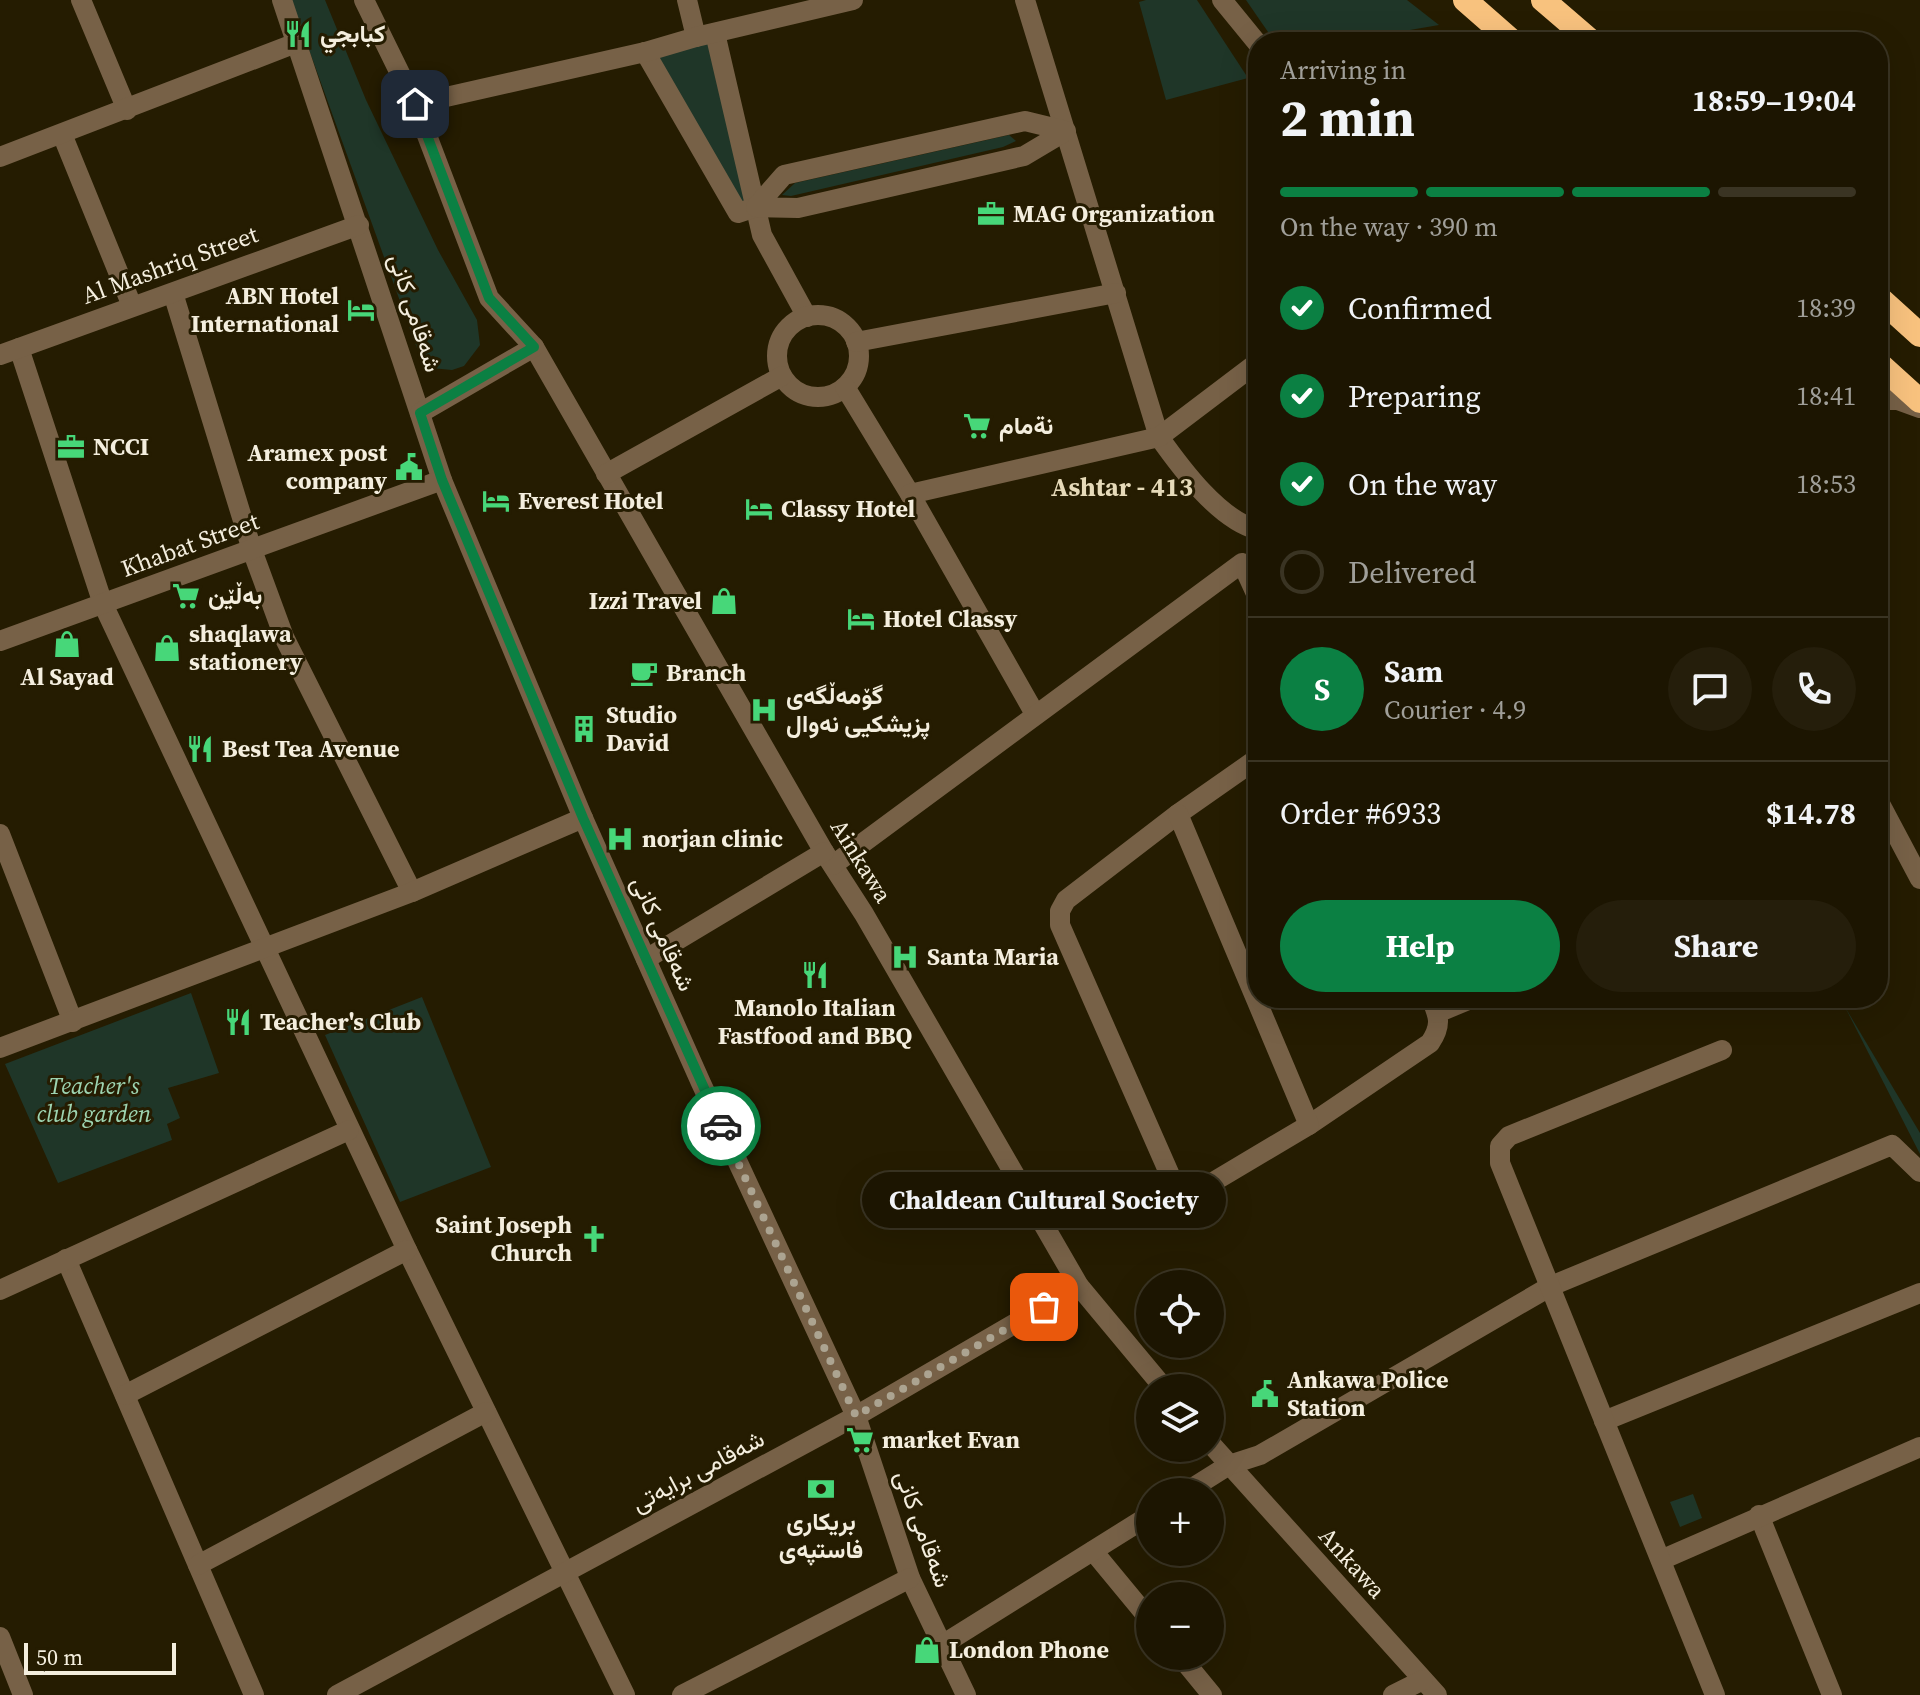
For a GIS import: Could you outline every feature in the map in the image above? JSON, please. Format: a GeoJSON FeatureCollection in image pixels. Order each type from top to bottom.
{"type":"FeatureCollection","features":[{"type":"Feature","properties":{"kind":"highway"},"geometry":{"type":"LineString","coordinates":[[1465,0],[1502,32]]}},
{"type":"Feature","properties":{"kind":"highway"},"geometry":{"type":"LineString","coordinates":[[1543,0],[1580,32]]}},
{"type":"Feature","properties":{"kind":"highway"},"geometry":{"type":"LineString","coordinates":[[1888,306],[1920,335]]}},
{"type":"Feature","properties":{"kind":"highway"},"geometry":{"type":"LineString","coordinates":[[1888,372],[1920,401]]}},
{"type":"Feature","properties":{"kind":"street"},"geometry":{"type":"LineString","coordinates":[[81,0],[127,110]]}},
{"type":"Feature","properties":{"kind":"street","name":"شەقامی کانی"},"geometry":{"type":"LineString","coordinates":[[282,0],[442,480],[583,818],[707,1098],[856,1416],[910,1578],[966,1695]]}},
{"type":"Feature","properties":{"kind":"street"},"geometry":{"type":"LineString","coordinates":[[364,0],[415,104],[489,298],[534,347],[420,413]]}},
{"type":"Feature","properties":{"kind":"street"},"geometry":{"type":"LineString","coordinates":[[687,0],[705,35],[762,235],[807,317]]}},
{"type":"Feature","properties":{"kind":"street"},"geometry":{"type":"LineString","coordinates":[[415,104],[645,52],[853,0]]}},
{"type":"Feature","properties":{"kind":"street"},"geometry":{"type":"LineString","coordinates":[[1025,0],[1159,437],[1190,480],[1230,514],[1248,524]]}},
{"type":"Feature","properties":{"kind":"street"},"geometry":{"type":"LineString","coordinates":[[1222,0],[1248,32]]}},
{"type":"Feature","properties":{"kind":"street"},"geometry":{"type":"LineString","coordinates":[[0,157],[296,43]]}},
{"type":"Feature","properties":{"kind":"street"},"geometry":{"type":"LineString","coordinates":[[645,52],[738,213],[756,207],[798,208],[1024,156],[1066,131]]}},
{"type":"Feature","properties":{"kind":"street"},"geometry":{"type":"LineString","coordinates":[[756,207],[784,175],[1025,121],[1066,131]]}},
{"type":"Feature","properties":{"kind":"street"},"geometry":{"type":"LineString","coordinates":[[62,134],[132,306]]}},
{"type":"Feature","properties":{"kind":"street","name":"Al Mashriq Street"},"geometry":{"type":"LineString","coordinates":[[10,352],[359,225]]}},
{"type":"Feature","properties":{"kind":"street"},"geometry":{"type":"LineString","coordinates":[[173,293],[252,550],[284,637],[412,892]]}},
{"type":"Feature","properties":{"kind":"street"},"geometry":{"type":"LineString","coordinates":[[856,342],[1116,293]]}},
{"type":"Feature","properties":{"kind":"street"},"geometry":{"type":"LineString","coordinates":[[807,317],[830,317],[841,323],[856,342],[858,366],[845,387],[835,394],[811,397],[789,386],[777,365],[780,341],[786,330],[807,317]]}},
{"type":"Feature","properties":{"kind":"street","name":"Ainkawa"},"geometry":{"type":"LineString","coordinates":[[534,347],[1079,1286],[1152,1374]]}},
{"type":"Feature","properties":{"kind":"street"},"geometry":{"type":"LineString","coordinates":[[10,352],[103,604],[349,1130],[625,1695]]}},
{"type":"Feature","properties":{"kind":"street"},"geometry":{"type":"LineString","coordinates":[[910,494],[1159,437],[1248,370]]}},
{"type":"Feature","properties":{"kind":"street"},"geometry":{"type":"LineString","coordinates":[[606,474],[782,376]]}},
{"type":"Feature","properties":{"kind":"street"},"geometry":{"type":"LineString","coordinates":[[845,387],[910,494],[1035,714]]}},
{"type":"Feature","properties":{"kind":"street"},"geometry":{"type":"LineString","coordinates":[[1888,400],[1898,400],[1920,408]]}},
{"type":"Feature","properties":{"kind":"street","name":"Khabat Street"},"geometry":{"type":"LineString","coordinates":[[0,641],[442,480]]}},
{"type":"Feature","properties":{"kind":"street"},"geometry":{"type":"LineString","coordinates":[[646,959],[828,858],[1035,714],[1242,563],[1248,576]]}},
{"type":"Feature","properties":{"kind":"street"},"geometry":{"type":"LineString","coordinates":[[1248,765],[1066,900],[1060,911],[1060,925],[1173,1182],[1186,1190],[1203,1188],[1309,1125],[1430,1043],[1438,1031],[1434,1008]]}},
{"type":"Feature","properties":{"kind":"street"},"geometry":{"type":"LineString","coordinates":[[1178,814],[1248,980]]}},
{"type":"Feature","properties":{"kind":"street"},"geometry":{"type":"LineString","coordinates":[[0,1048],[265,950],[412,892],[583,818]]}},
{"type":"Feature","properties":{"kind":"street"},"geometry":{"type":"LineString","coordinates":[[1888,819],[1920,879]]}},
{"type":"Feature","properties":{"kind":"street"},"geometry":{"type":"LineString","coordinates":[[0,834],[73,1022]]}},
{"type":"Feature","properties":{"kind":"street"},"geometry":{"type":"LineString","coordinates":[[1260,1008],[1309,1125]]}},
{"type":"Feature","properties":{"kind":"street"},"geometry":{"type":"LineString","coordinates":[[1715,1695],[1500,1163],[1500,1146],[1509,1136],[1722,1050]]}},
{"type":"Feature","properties":{"kind":"street"},"geometry":{"type":"LineString","coordinates":[[0,1290],[349,1130]]}},
{"type":"Feature","properties":{"kind":"street"},"geometry":{"type":"LineString","coordinates":[[1208,1478],[1229,1465],[1260,1455],[1551,1286],[1892,1145],[1920,1172]]}},
{"type":"Feature","properties":{"kind":"street"},"geometry":{"type":"LineString","coordinates":[[125,1395],[407,1250]]}},
{"type":"Feature","properties":{"kind":"street"},"geometry":{"type":"LineString","coordinates":[[66,1259],[254,1695]]}},
{"type":"Feature","properties":{"kind":"street","name":"شەقامی برایەتی"},"geometry":{"type":"LineString","coordinates":[[337,1695],[856,1416],[1079,1286]]}},
{"type":"Feature","properties":{"kind":"street"},"geometry":{"type":"LineString","coordinates":[[1604,1421],[1920,1293]]}},
{"type":"Feature","properties":{"kind":"street"},"geometry":{"type":"LineString","coordinates":[[198,1565],[486,1412]]}},
{"type":"Feature","properties":{"kind":"street"},"geometry":{"type":"LineString","coordinates":[[1661,1560],[1920,1447]]}},
{"type":"Feature","properties":{"kind":"street"},"geometry":{"type":"LineString","coordinates":[[1224,1459],[1229,1465]]}},
{"type":"Feature","properties":{"kind":"street","name":"Ankawa"},"geometry":{"type":"LineString","coordinates":[[1229,1465],[1430,1688]]}},
{"type":"Feature","properties":{"kind":"street"},"geometry":{"type":"LineString","coordinates":[[1759,1515],[1832,1695]]}},
{"type":"Feature","properties":{"kind":"street"},"geometry":{"type":"LineString","coordinates":[[942,1645],[1136,1524]]}},
{"type":"Feature","properties":{"kind":"street"},"geometry":{"type":"LineString","coordinates":[[1093,1551],[1136,1603]]}},
{"type":"Feature","properties":{"kind":"street"},"geometry":{"type":"LineString","coordinates":[[682,1695],[910,1578]]}},
{"type":"Feature","properties":{"kind":"street"},"geometry":{"type":"LineString","coordinates":[[0,1637],[23,1695]]}},
{"type":"Feature","properties":{"kind":"street"},"geometry":{"type":"LineString","coordinates":[[1191,1670],[1212,1695]]}},
{"type":"Feature","properties":{"kind":"street"},"geometry":{"type":"LineString","coordinates":[[1393,1695],[1430,1688]]}},
{"type":"Feature","properties":{"kind":"green space"},"geometry":{"type":"Polygon","coordinates":[[[291,0],[325,0],[366,100],[438,250],[477,320],[480,345],[464,366],[452,370],[431,368],[418,351],[291,0]]]}},
{"type":"Feature","properties":{"kind":"green space"},"geometry":{"type":"Polygon","coordinates":[[[1197,0],[1248,78],[1166,100],[1139,2],[1197,0]]]}},
{"type":"Feature","properties":{"kind":"green space"},"geometry":{"type":"Polygon","coordinates":[[[1246,0],[1407,0],[1439,25],[1398,32],[1268,32],[1246,0]]]}},
{"type":"Feature","properties":{"kind":"green space"},"geometry":{"type":"Polygon","coordinates":[[[712,41],[750,205],[742,207],[655,56],[712,41]]]}},
{"type":"Feature","properties":{"kind":"green space"},"geometry":{"type":"Polygon","coordinates":[[[1009,135],[1016,141],[1003,147],[791,196],[782,195],[795,183],[1009,135]]]}},
{"type":"Feature","properties":{"kind":"green space","name":"Teacher's club garden"},"geometry":{"type":"Polygon","coordinates":[[[191,993],[219,1073],[168,1088],[180,1118],[167,1124],[172,1140],[58,1183],[5,1064],[191,993]]]}},
{"type":"Feature","properties":{"kind":"green space"},"geometry":{"type":"Polygon","coordinates":[[[422,997],[491,1167],[400,1202],[325,1035],[422,997]]]}},
{"type":"Feature","properties":{"kind":"green space"},"geometry":{"type":"Polygon","coordinates":[[[1846,1008],[1920,1133],[1920,1154],[1846,1008]]]}},
{"type":"Feature","properties":{"kind":"green space"},"geometry":{"type":"Polygon","coordinates":[[[1693,1494],[1702,1518],[1680,1527],[1670,1502],[1693,1494]]]}},
{"type":"Feature","properties":{"kind":"way so far"},"geometry":{"type":"LineString","coordinates":[[721,1126],[856,1416],[1044,1307]]}},
{"type":"Feature","properties":{"kind":"place","name":"كبابجي"},"geometry":{"type":"Point","coordinates":[298,34]}},
{"type":"Feature","properties":{"kind":"place","name":"MAG Organization"},"geometry":{"type":"Point","coordinates":[991,214]}},
{"type":"Feature","properties":{"kind":"place","name":"ABN Hotel International"},"geometry":{"type":"Point","coordinates":[361,310]}},
{"type":"Feature","properties":{"kind":"place","name":"نةمام"},"geometry":{"type":"Point","coordinates":[977,426]}},
{"type":"Feature","properties":{"kind":"place","name":"NCCI"},"geometry":{"type":"Point","coordinates":[71,447]}},
{"type":"Feature","properties":{"kind":"place","name":"Aramex post company"},"geometry":{"type":"Point","coordinates":[409,467]}},
{"type":"Feature","properties":{"kind":"place","name":"Everest Hotel"},"geometry":{"type":"Point","coordinates":[496,501]}},
{"type":"Feature","properties":{"kind":"place","name":"Classy Hotel"},"geometry":{"type":"Point","coordinates":[759,509]}},
{"type":"Feature","properties":{"kind":"place","name":"بەڵێن"},"geometry":{"type":"Point","coordinates":[186,596]}},
{"type":"Feature","properties":{"kind":"place","name":"Izzi Travel"},"geometry":{"type":"Point","coordinates":[724,601]}},
{"type":"Feature","properties":{"kind":"place","name":"Hotel Classy"},"geometry":{"type":"Point","coordinates":[861,619]}},
{"type":"Feature","properties":{"kind":"place","name":"Al Sayad"},"geometry":{"type":"Point","coordinates":[67,644]}},
{"type":"Feature","properties":{"kind":"place","name":"shaqlawa stationery"},"geometry":{"type":"Point","coordinates":[167,648]}},
{"type":"Feature","properties":{"kind":"place","name":"Branch"},"geometry":{"type":"Point","coordinates":[644,673]}},
{"type":"Feature","properties":{"kind":"place","name":"گۆمەڵگەی پزیشکیی نەوال"},"geometry":{"type":"Point","coordinates":[764,710]}},
{"type":"Feature","properties":{"kind":"place","name":"Studio David"},"geometry":{"type":"Point","coordinates":[584,729]}},
{"type":"Feature","properties":{"kind":"place","name":"Best Tea Avenue"},"geometry":{"type":"Point","coordinates":[200,749]}},
{"type":"Feature","properties":{"kind":"place","name":"norjan clinic"},"geometry":{"type":"Point","coordinates":[620,839]}},
{"type":"Feature","properties":{"kind":"place","name":"Santa Maria"},"geometry":{"type":"Point","coordinates":[905,957]}},
{"type":"Feature","properties":{"kind":"place","name":"Manolo Italian Fastfood and BBQ"},"geometry":{"type":"Point","coordinates":[815,975]}},
{"type":"Feature","properties":{"kind":"place","name":"Teacher's Club"},"geometry":{"type":"Point","coordinates":[238,1022]}},
{"type":"Feature","properties":{"kind":"place","name":"Saint Joseph Church"},"geometry":{"type":"Point","coordinates":[594,1239]}},
{"type":"Feature","properties":{"kind":"place","name":"Chaldean Cultural Society"},"geometry":{"type":"Point","coordinates":[1044,1307]}},
{"type":"Feature","properties":{"kind":"place","name":"Ankawa Police Station"},"geometry":{"type":"Point","coordinates":[1265,1394]}},
{"type":"Feature","properties":{"kind":"place","name":"market Evan"},"geometry":{"type":"Point","coordinates":[860,1440]}},
{"type":"Feature","properties":{"kind":"place","name":"بریکاری فاستپەی"},"geometry":{"type":"Point","coordinates":[821,1489]}},
{"type":"Feature","properties":{"kind":"place","name":"London Phone"},"geometry":{"type":"Point","coordinates":[927,1650]}},
{"type":"Feature","properties":{"kind":"district","name":"Ashtar - 413"},"geometry":{"type":"Point","coordinates":[1122,487]}},
{"type":"Feature","properties":{"kind":"route"},"geometry":{"type":"LineString","coordinates":[[415,104],[489,298],[534,347],[420,413],[442,480],[583,818],[721,1126]]}}]}
